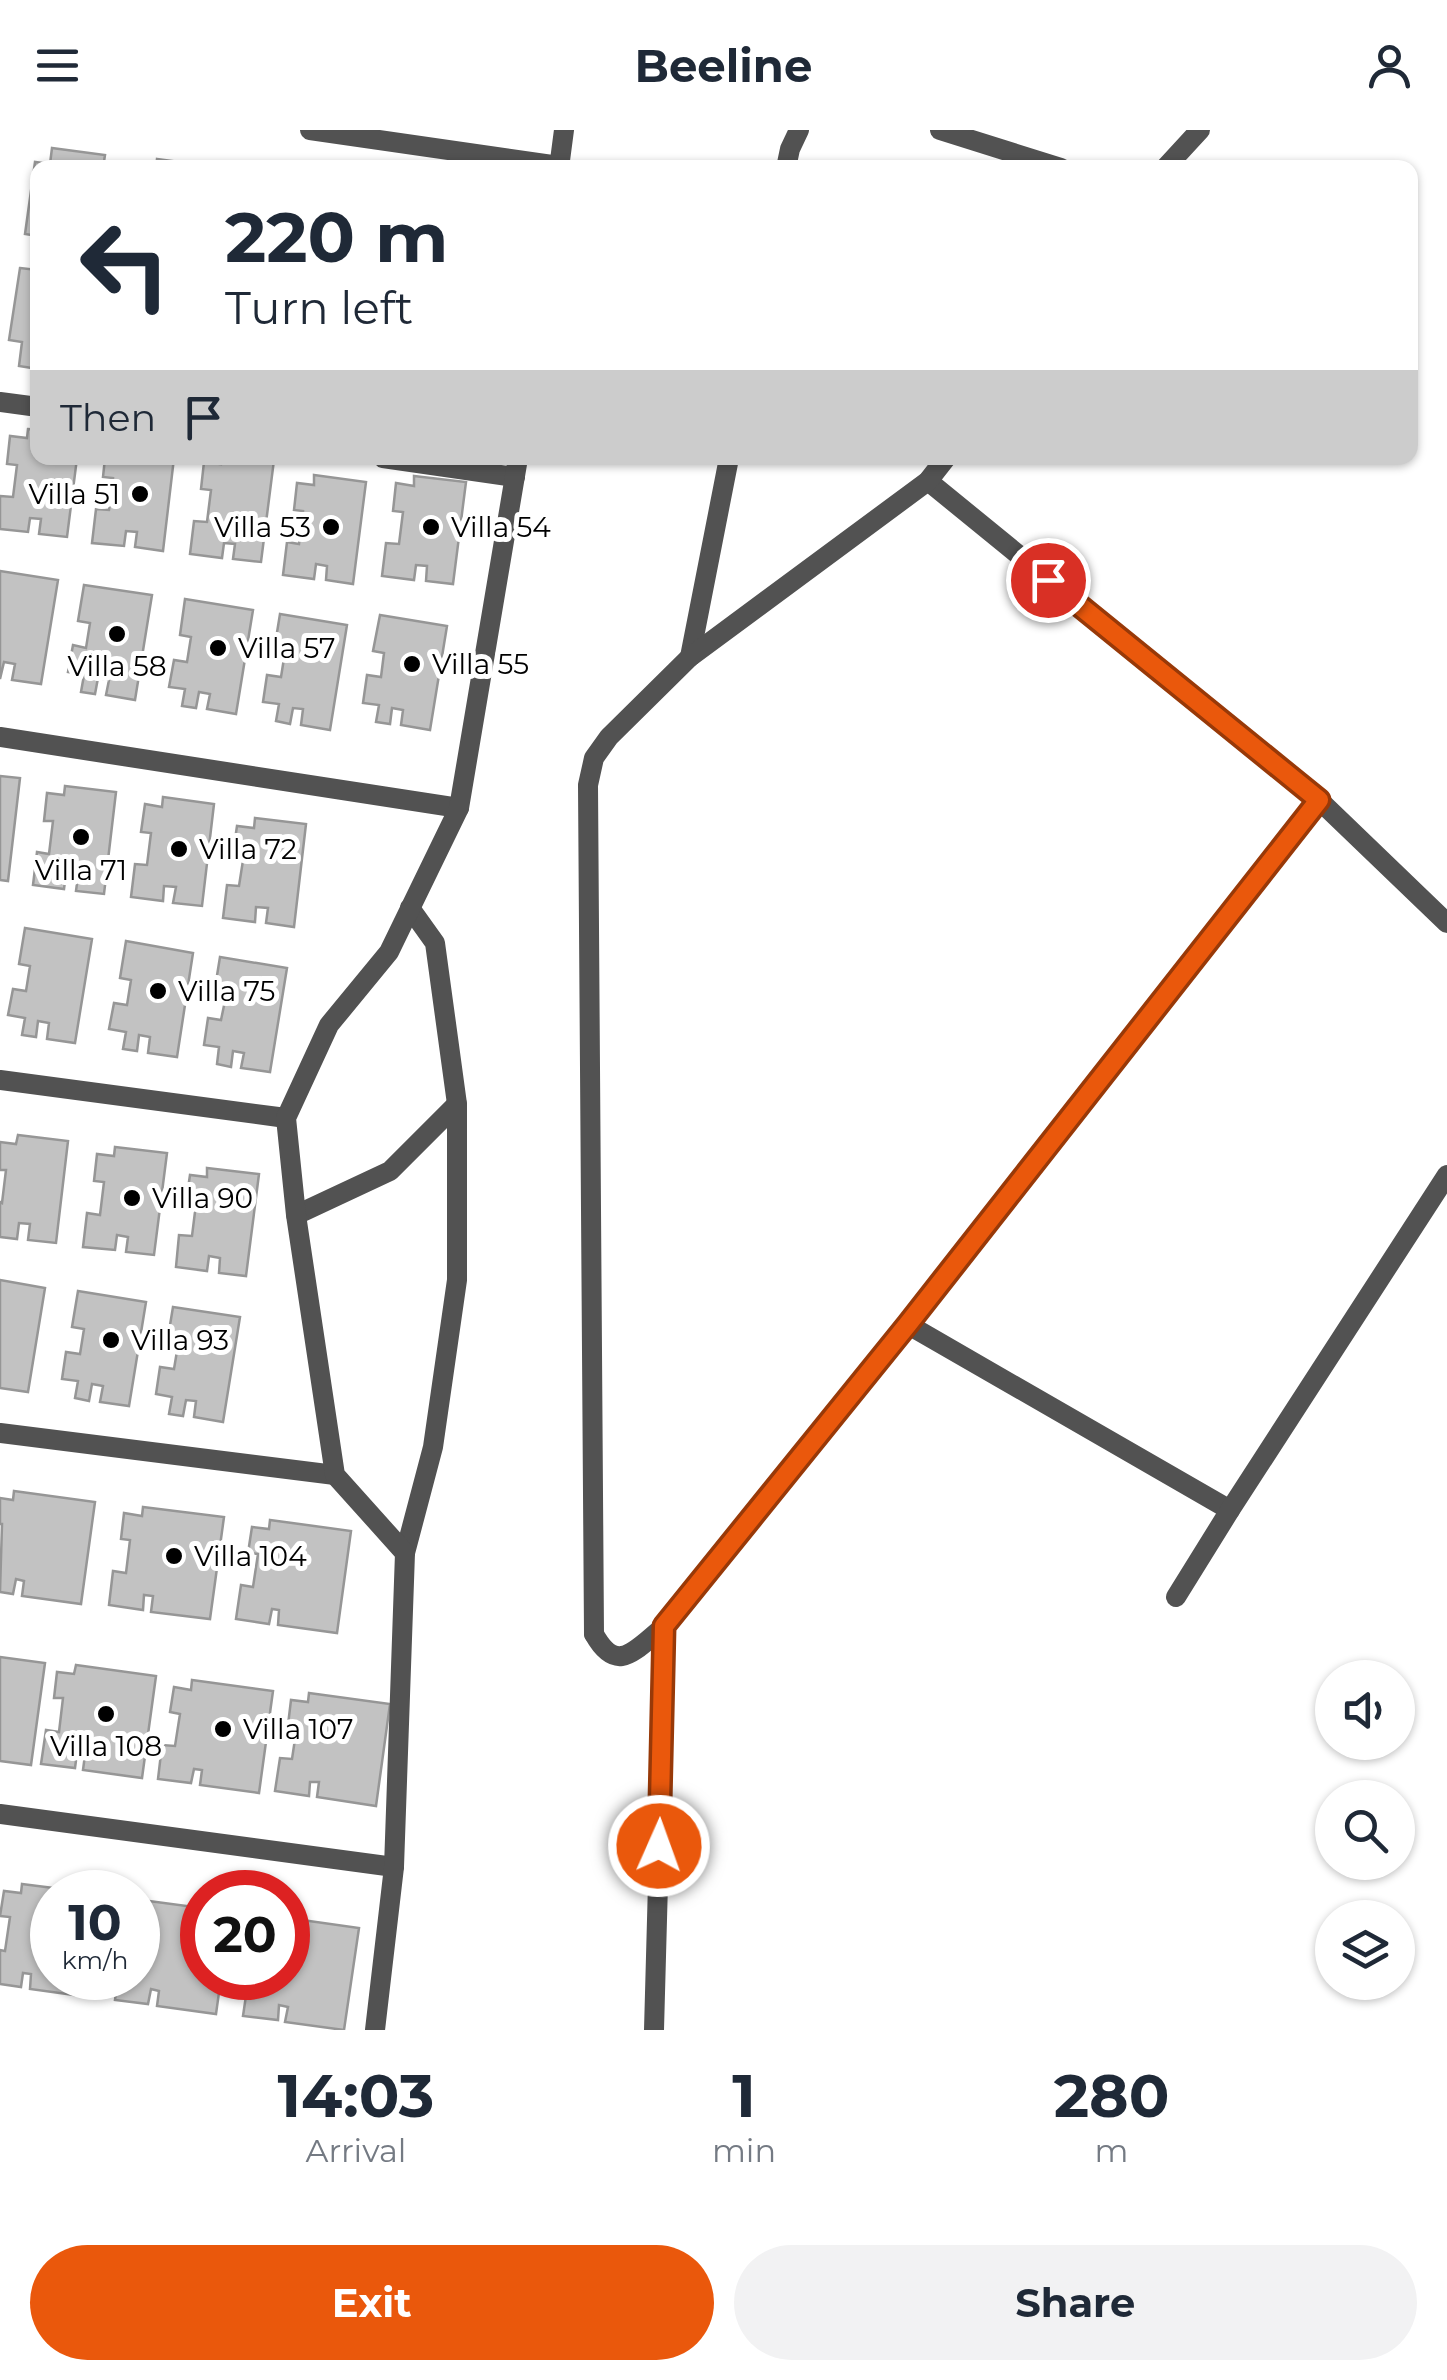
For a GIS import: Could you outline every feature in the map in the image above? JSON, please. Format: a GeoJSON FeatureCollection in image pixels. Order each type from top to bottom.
{"type":"FeatureCollection","features":[{"type":"Feature","properties":{"kind":"street"},"geometry":{"type":"LineString","coordinates":[[310,130],[512,160]]}},
{"type":"Feature","properties":{"kind":"street"},"geometry":{"type":"LineString","coordinates":[[560,160],[564,130]]}},
{"type":"Feature","properties":{"kind":"street"},"geometry":{"type":"LineString","coordinates":[[788,160],[799,130]]}},
{"type":"Feature","properties":{"kind":"street"},"geometry":{"type":"LineString","coordinates":[[940,130],[1036,160]]}},
{"type":"Feature","properties":{"kind":"street"},"geometry":{"type":"LineString","coordinates":[[1172,160],[1200,130]]}},
{"type":"Feature","properties":{"kind":"street"},"geometry":{"type":"LineString","coordinates":[[0,402],[30,406]]}},
{"type":"Feature","properties":{"kind":"street"},"geometry":{"type":"LineString","coordinates":[[405,1553],[335,1475],[296,1215],[286,1118],[330,1025],[389,952],[458,808],[516,467],[486,465]]}},
{"type":"Feature","properties":{"kind":"street"},"geometry":{"type":"LineString","coordinates":[[690,657],[728,465]]}},
{"type":"Feature","properties":{"kind":"street"},"geometry":{"type":"LineString","coordinates":[[941,465],[928,482],[690,657],[609,736],[594,758],[588,785],[594,1634],[604,1650],[626,1657],[664,1626],[908,1324],[1319,800]]}},
{"type":"Feature","properties":{"kind":"street"},"geometry":{"type":"LineString","coordinates":[[928,482],[1319,800],[1447,923]]}},
{"type":"Feature","properties":{"kind":"street"},"geometry":{"type":"LineString","coordinates":[[0,737],[458,808]]}},
{"type":"Feature","properties":{"kind":"street"},"geometry":{"type":"LineString","coordinates":[[375,2030],[394,1867],[405,1553],[433,1447],[457,1280],[457,1104],[435,944],[410,908]]}},
{"type":"Feature","properties":{"kind":"street"},"geometry":{"type":"LineString","coordinates":[[0,1080],[286,1118]]}},
{"type":"Feature","properties":{"kind":"street"},"geometry":{"type":"LineString","coordinates":[[296,1215],[390,1171],[457,1104]]}},
{"type":"Feature","properties":{"kind":"street"},"geometry":{"type":"LineString","coordinates":[[1176,1597],[1447,1175]]}},
{"type":"Feature","properties":{"kind":"street"},"geometry":{"type":"LineString","coordinates":[[908,1324],[1230,1510]]}},
{"type":"Feature","properties":{"kind":"street"},"geometry":{"type":"LineString","coordinates":[[0,1432],[335,1475]]}},
{"type":"Feature","properties":{"kind":"street"},"geometry":{"type":"LineString","coordinates":[[654,2030],[664,1626]]}},
{"type":"Feature","properties":{"kind":"street"},"geometry":{"type":"LineString","coordinates":[[0,1814],[394,1867]]}},
{"type":"Feature","properties":{"kind":"building"},"geometry":{"type":"Polygon","coordinates":[[[52,148],[105,155],[104,160],[50,160],[52,148]]]}},
{"type":"Feature","properties":{"kind":"building"},"geometry":{"type":"Polygon","coordinates":[[[30,198],[30,235],[25,234],[30,198]]]}},
{"type":"Feature","properties":{"kind":"building"},"geometry":{"type":"Polygon","coordinates":[[[20,268],[30,269],[30,368],[19,366],[22,342],[9,340],[20,268]]]}},
{"type":"Feature","properties":{"kind":"building"},"geometry":{"type":"Polygon","coordinates":[[[30,429],[30,465],[76,465],[67,537],[39,534],[41,519],[30,518],[28,532],[0,529],[0,496],[13,497],[17,465],[7,464],[10,436],[27,438],[30,429]]]}},
{"type":"Feature","properties":{"kind":"building","name":"Villa 51"},"geometry":{"type":"Polygon","coordinates":[[[104,465],[173,465],[163,551],[135,547],[137,532],[126,531],[124,546],[92,543],[96,509],[109,510],[113,478],[103,477],[104,465]]]}},
{"type":"Feature","properties":{"kind":"building"},"geometry":{"type":"Polygon","coordinates":[[[204,465],[273,465],[261,562],[233,559],[235,544],[224,543],[222,558],[190,554],[194,521],[207,522],[211,490],[201,489],[204,465]]]}},
{"type":"Feature","properties":{"kind":"building","name":"Villa 53"},"geometry":{"type":"Polygon","coordinates":[[[314,475],[366,482],[353,584],[326,580],[327,566],[316,564],[314,579],[283,575],[287,542],[299,544],[303,511],[294,510],[297,483],[314,485],[314,475]]]}},
{"type":"Feature","properties":{"kind":"building","name":"Villa 54"},"geometry":{"type":"Polygon","coordinates":[[[414,476],[466,482],[453,584],[426,581],[427,566],[416,565],[414,580],[382,576],[386,543],[399,544],[403,512],[393,511],[396,483],[414,486],[414,476]]]}},
{"type":"Feature","properties":{"kind":"building"},"geometry":{"type":"Polygon","coordinates":[[[0,571],[58,580],[41,684],[12,680],[15,664],[4,662],[0,679],[0,571]]]}},
{"type":"Feature","properties":{"kind":"building","name":"Villa 58"},"geometry":{"type":"Polygon","coordinates":[[[84,585],[152,595],[135,700],[106,695],[109,680],[98,678],[95,694],[81,692],[84,675],[68,672],[73,645],[86,648],[90,623],[78,621],[84,585]]]}},
{"type":"Feature","properties":{"kind":"building","name":"Villa 57"},"geometry":{"type":"Polygon","coordinates":[[[185,599],[253,610],[236,714],[207,709],[210,694],[199,692],[196,708],[182,706],[185,689],[169,687],[174,660],[187,662],[191,637],[180,635],[185,599]]]}},
{"type":"Feature","properties":{"kind":"building"},"geometry":{"type":"Polygon","coordinates":[[[280,614],[347,625],[330,730],[301,725],[303,709],[293,708],[290,724],[276,721],[279,704],[263,702],[267,675],[281,677],[285,652],[274,651],[280,614]]]}},
{"type":"Feature","properties":{"kind":"building","name":"Villa 55"},"geometry":{"type":"Polygon","coordinates":[[[380,615],[447,626],[430,730],[401,725],[403,710],[392,708],[390,724],[376,722],[379,705],[363,703],[367,675],[381,677],[384,653],[373,651],[380,615]]]}},
{"type":"Feature","properties":{"kind":"building"},"geometry":{"type":"Polygon","coordinates":[[[0,776],[20,778],[8,881],[0,880],[0,776]]]}},
{"type":"Feature","properties":{"kind":"building","name":"Villa 71"},"geometry":{"type":"Polygon","coordinates":[[[65,786],[116,792],[104,894],[76,891],[78,876],[66,874],[64,889],[33,885],[37,852],[49,854],[53,821],[44,821],[47,793],[64,795],[65,786]]]}},
{"type":"Feature","properties":{"kind":"building","name":"Villa 72"},"geometry":{"type":"Polygon","coordinates":[[[163,797],[214,804],[202,906],[173,903],[176,887],[164,886],[163,901],[131,897],[135,864],[147,865],[151,833],[141,832],[145,804],[162,807],[163,797]]]}},
{"type":"Feature","properties":{"kind":"building"},"geometry":{"type":"Polygon","coordinates":[[[255,818],[306,824],[294,927],[266,923],[268,908],[256,907],[255,922],[223,918],[227,885],[239,886],[244,854],[233,853],[237,826],[254,828],[255,818]]]}},
{"type":"Feature","properties":{"kind":"building"},"geometry":{"type":"Polygon","coordinates":[[[25,928],[92,939],[75,1043],[47,1039],[49,1023],[38,1021],[36,1037],[22,1035],[25,1018],[8,1015],[13,989],[26,991],[30,966],[19,964],[25,928]]]}},
{"type":"Feature","properties":{"kind":"building","name":"Villa 75"},"geometry":{"type":"Polygon","coordinates":[[[126,941],[193,953],[177,1057],[148,1053],[150,1037],[139,1035],[137,1051],[123,1049],[126,1032],[109,1029],[114,1003],[127,1005],[131,980],[120,978],[126,941]]]}},
{"type":"Feature","properties":{"kind":"building"},"geometry":{"type":"Polygon","coordinates":[[[220,957],[287,968],[270,1072],[241,1068],[244,1053],[233,1051],[231,1067],[217,1064],[219,1047],[204,1045],[208,1018],[221,1020],[226,996],[214,994],[220,957]]]}},
{"type":"Feature","properties":{"kind":"building"},"geometry":{"type":"Polygon","coordinates":[[[18,1135],[68,1141],[56,1243],[28,1240],[30,1224],[19,1223],[17,1239],[0,1237],[0,1202],[6,1170],[0,1170],[0,1142],[16,1144],[18,1135]]]}},
{"type":"Feature","properties":{"kind":"building","name":"Villa 90"},"geometry":{"type":"Polygon","coordinates":[[[115,1147],[167,1153],[154,1255],[126,1252],[128,1237],[117,1235],[115,1250],[83,1247],[87,1213],[100,1215],[104,1182],[94,1181],[97,1154],[114,1156],[115,1147]]]}},
{"type":"Feature","properties":{"kind":"building"},"geometry":{"type":"Polygon","coordinates":[[[207,1168],[259,1174],[246,1276],[219,1273],[220,1258],[209,1256],[207,1271],[176,1267],[179,1235],[192,1236],[196,1204],[186,1202],[190,1175],[207,1177],[207,1168]]]}},
{"type":"Feature","properties":{"kind":"building"},"geometry":{"type":"Polygon","coordinates":[[[0,1280],[45,1288],[28,1392],[0,1388],[0,1280]]]}},
{"type":"Feature","properties":{"kind":"building","name":"Villa 93"},"geometry":{"type":"Polygon","coordinates":[[[78,1291],[146,1302],[129,1406],[100,1402],[103,1386],[92,1384],[89,1401],[75,1398],[78,1381],[62,1379],[66,1352],[80,1354],[84,1329],[72,1327],[78,1291]]]}},
{"type":"Feature","properties":{"kind":"building"},"geometry":{"type":"Polygon","coordinates":[[[173,1307],[240,1317],[223,1422],[194,1417],[196,1401],[186,1400],[183,1416],[169,1414],[172,1397],[156,1394],[160,1367],[174,1369],[178,1345],[167,1343],[173,1307]]]}},
{"type":"Feature","properties":{"kind":"building"},"geometry":{"type":"Polygon","coordinates":[[[14,1491],[95,1502],[81,1604],[22,1596],[24,1581],[16,1579],[13,1594],[0,1592],[0,1498],[13,1500],[14,1491]]]}},
{"type":"Feature","properties":{"kind":"building","name":"Villa 104"},"geometry":{"type":"Polygon","coordinates":[[[143,1507],[224,1517],[210,1619],[151,1612],[153,1596],[144,1595],[143,1610],[109,1605],[113,1571],[126,1573],[130,1540],[121,1539],[124,1513],[142,1516],[143,1507]]]}},
{"type":"Feature","properties":{"kind":"building"},"geometry":{"type":"Polygon","coordinates":[[[270,1520],[351,1531],[337,1633],[278,1625],[279,1610],[272,1609],[269,1624],[236,1619],[241,1585],[253,1587],[258,1554],[248,1553],[252,1527],[269,1529],[270,1520]]]}},
{"type":"Feature","properties":{"kind":"building"},"geometry":{"type":"Polygon","coordinates":[[[0,1657],[45,1663],[31,1765],[0,1761],[0,1657]]]}},
{"type":"Feature","properties":{"kind":"building","name":"Villa 108"},"geometry":{"type":"Polygon","coordinates":[[[76,1665],[156,1676],[142,1778],[83,1770],[85,1755],[77,1753],[75,1768],[41,1764],[46,1730],[59,1732],[63,1698],[54,1698],[57,1672],[74,1674],[76,1665]]]}},
{"type":"Feature","properties":{"kind":"building","name":"Villa 107"},"geometry":{"type":"Polygon","coordinates":[[[192,1680],[273,1691],[259,1793],[200,1785],[202,1770],[194,1769],[191,1783],[158,1779],[162,1745],[175,1746],[180,1714],[170,1712],[174,1687],[191,1690],[192,1680]]]}},
{"type":"Feature","properties":{"kind":"building"},"geometry":{"type":"Polygon","coordinates":[[[309,1693],[390,1704],[376,1806],[317,1797],[319,1782],[310,1782],[309,1796],[275,1791],[280,1758],[292,1759],[297,1726],[288,1725],[291,1700],[308,1702],[309,1693]]]}},
{"type":"Feature","properties":{"kind":"building"},"geometry":{"type":"Polygon","coordinates":[[[22,1884],[30,1885],[30,1974],[23,1973],[21,1987],[0,1984],[0,1950],[5,1951],[10,1917],[0,1916],[4,1891],[21,1893],[22,1884]]]}},
{"type":"Feature","properties":{"kind":"building"},"geometry":{"type":"Polygon","coordinates":[[[160,1902],[180,1905],[180,2000],[218,2000],[216,2014],[157,2006],[160,1902]]]}},
{"type":"Feature","properties":{"kind":"building"},"geometry":{"type":"Polygon","coordinates":[[[310,1921],[359,1928],[344,2030],[285,2022],[288,2007],[279,2005],[278,2020],[243,2016],[245,2000],[310,2000],[310,1921]]]}},
{"type":"Feature","properties":{"kind":"building"},"geometry":{"type":"Polygon","coordinates":[[[115,2000],[149,2000],[148,2004],[115,2000]]]}},
{"type":"Feature","properties":{"kind":"place","name":"Villa 51"},"geometry":{"type":"Point","coordinates":[140,494]}},
{"type":"Feature","properties":{"kind":"place","name":"Villa 53"},"geometry":{"type":"Point","coordinates":[331,527]}},
{"type":"Feature","properties":{"kind":"place","name":"Villa 54"},"geometry":{"type":"Point","coordinates":[431,527]}},
{"type":"Feature","properties":{"kind":"place","name":"Villa 58"},"geometry":{"type":"Point","coordinates":[117,634]}},
{"type":"Feature","properties":{"kind":"place","name":"Villa 57"},"geometry":{"type":"Point","coordinates":[218,648]}},
{"type":"Feature","properties":{"kind":"place","name":"Villa 55"},"geometry":{"type":"Point","coordinates":[412,664]}},
{"type":"Feature","properties":{"kind":"place","name":"Villa 71"},"geometry":{"type":"Point","coordinates":[81,837]}},
{"type":"Feature","properties":{"kind":"place","name":"Villa 72"},"geometry":{"type":"Point","coordinates":[179,849]}},
{"type":"Feature","properties":{"kind":"place","name":"Villa 75"},"geometry":{"type":"Point","coordinates":[158,991]}},
{"type":"Feature","properties":{"kind":"place","name":"Villa 90"},"geometry":{"type":"Point","coordinates":[132,1198]}},
{"type":"Feature","properties":{"kind":"place","name":"Villa 93"},"geometry":{"type":"Point","coordinates":[111,1340]}},
{"type":"Feature","properties":{"kind":"place","name":"Villa 104"},"geometry":{"type":"Point","coordinates":[174,1556]}},
{"type":"Feature","properties":{"kind":"place","name":"Villa 108"},"geometry":{"type":"Point","coordinates":[106,1714]}},
{"type":"Feature","properties":{"kind":"place","name":"Villa 107"},"geometry":{"type":"Point","coordinates":[223,1729]}},
{"type":"Feature","properties":{"kind":"route"},"geometry":{"type":"LineString","coordinates":[[659,1846],[664,1626],[908,1324],[1319,800],[1048,580]]}}]}
